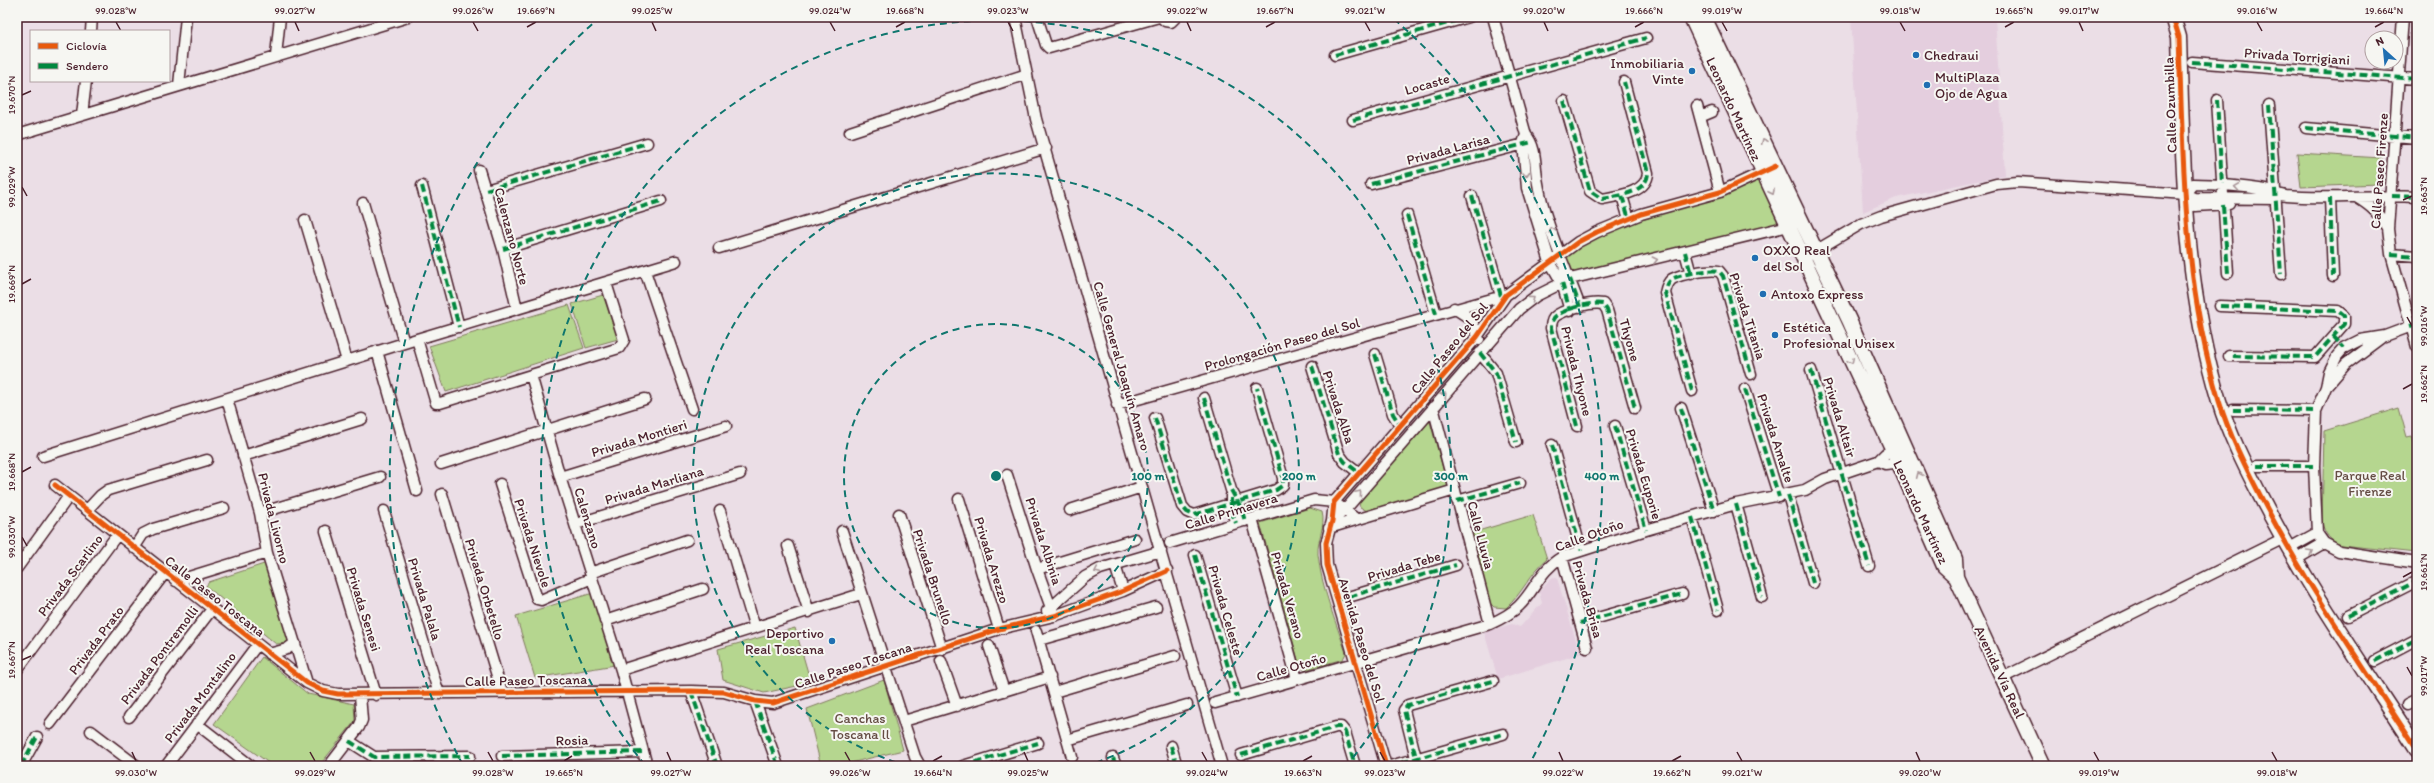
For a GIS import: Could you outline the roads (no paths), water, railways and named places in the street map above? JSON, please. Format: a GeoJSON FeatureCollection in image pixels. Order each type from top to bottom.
{"type":"FeatureCollection","features":[{"type":"Feature","properties":{"kind":"main road","name":"Calle Ozumbilla"},"geometry":{"type":"LineString","coordinates":[[2173,17],[2179,37],[2185,194],[2198,319],[2219,402],[2243,461],[2289,549],[2417,750]]}},
{"type":"Feature","properties":{"kind":"main road","name":"Leonardo Martínez"},"geometry":{"type":"LineString","coordinates":[[1698,18],[1776,166],[1816,250],[1905,461],[1944,566],[1956,577]]}},
{"type":"Feature","properties":{"kind":"main road","name":"Leonardo Martínez"},"geometry":{"type":"LineString","coordinates":[[1698,18],[1763,172],[1788,226],[1899,447]]}},
{"type":"Feature","properties":{"kind":"main road","name":"Avenida Vía Real"},"geometry":{"type":"LineString","coordinates":[[1956,577],[2043,766]]}},
{"type":"Feature","properties":{"kind":"street"},"geometry":{"type":"LineString","coordinates":[[91,30],[92,17]]}},
{"type":"Feature","properties":{"kind":"street"},"geometry":{"type":"LineString","coordinates":[[180,85],[186,17]]}},
{"type":"Feature","properties":{"kind":"street"},"geometry":{"type":"LineString","coordinates":[[276,56],[280,17]]}},
{"type":"Feature","properties":{"kind":"street"},"geometry":{"type":"LineString","coordinates":[[17,135],[276,56],[374,22],[408,17]]}},
{"type":"Feature","properties":{"kind":"street","name":"Calle General Joaquín Amaro"},"geometry":{"type":"LineString","coordinates":[[1015,17],[1036,119],[1046,148],[1117,405],[1167,571],[1222,766]]}},
{"type":"Feature","properties":{"kind":"street"},"geometry":{"type":"LineString","coordinates":[[1037,17],[1046,45],[1049,48],[1160,17],[1165,21],[1171,22],[1176,17]]}},
{"type":"Feature","properties":{"kind":"street"},"geometry":{"type":"LineString","coordinates":[[1335,55],[1469,17]]}},
{"type":"Feature","properties":{"kind":"street"},"geometry":{"type":"LineString","coordinates":[[1493,17],[1566,281]]}},
{"type":"Feature","properties":{"kind":"street","name":"Calle Paseo Firenze"},"geometry":{"type":"LineString","coordinates":[[2403,17],[2392,196],[2388,229],[2391,254],[2414,325],[2417,347]]}},
{"type":"Feature","properties":{"kind":"street","name":"Locaste"},"geometry":{"type":"LineString","coordinates":[[1353,120],[1646,38]]}},
{"type":"Feature","properties":{"kind":"street","name":"Privada Torrigiani"},"geometry":{"type":"LineString","coordinates":[[2192,62],[2417,79]]}},
{"type":"Feature","properties":{"kind":"street"},"geometry":{"type":"LineString","coordinates":[[850,132],[1027,74]]}},
{"type":"Feature","properties":{"kind":"street"},"geometry":{"type":"LineString","coordinates":[[82,115],[86,82]]}},
{"type":"Feature","properties":{"kind":"street"},"geometry":{"type":"LineString","coordinates":[[1564,101],[1590,190],[1602,199],[1622,196],[1642,187],[1648,180],[1648,174],[1624,82]]}},
{"type":"Feature","properties":{"kind":"street"},"geometry":{"type":"LineString","coordinates":[[2217,100],[2228,273]]}},
{"type":"Feature","properties":{"kind":"street"},"geometry":{"type":"LineString","coordinates":[[2269,105],[2279,196],[2281,274]]}},
{"type":"Feature","properties":{"kind":"street"},"geometry":{"type":"LineString","coordinates":[[1697,106],[1720,192]]}},
{"type":"Feature","properties":{"kind":"street"},"geometry":{"type":"LineString","coordinates":[[1700,117],[1712,112]]}},
{"type":"Feature","properties":{"kind":"street"},"geometry":{"type":"LineString","coordinates":[[2306,128],[2417,138]]}},
{"type":"Feature","properties":{"kind":"street"},"geometry":{"type":"LineString","coordinates":[[1527,140],[1527,188],[1550,262],[1566,281]]}},
{"type":"Feature","properties":{"kind":"street","name":"Privada Larisa"},"geometry":{"type":"LineString","coordinates":[[1371,184],[1527,140]]}},
{"type":"Feature","properties":{"kind":"street"},"geometry":{"type":"LineString","coordinates":[[486,190],[647,143]]}},
{"type":"Feature","properties":{"kind":"street"},"geometry":{"type":"LineString","coordinates":[[719,248],[1046,148]]}},
{"type":"Feature","properties":{"kind":"street","name":"Calle Paseo del Sol"},"geometry":{"type":"LineString","coordinates":[[1334,502],[1358,472],[1477,337],[1503,295],[1559,254],[1590,235],[1629,218],[1720,192],[1776,166]]}},
{"type":"Feature","properties":{"kind":"street","name":"Calenzano Norte"},"geometry":{"type":"LineString","coordinates":[[479,170],[503,249],[517,309]]}},
{"type":"Feature","properties":{"kind":"street"},"geometry":{"type":"LineString","coordinates":[[1803,258],[1861,224],[1881,216],[1996,184],[2018,182],[2185,194],[2195,206],[2279,196],[2330,198],[2392,196],[2417,197]]}},
{"type":"Feature","properties":{"kind":"street"},"geometry":{"type":"LineString","coordinates":[[2185,194],[2193,184],[2222,184],[2279,196]]}},
{"type":"Feature","properties":{"kind":"street"},"geometry":{"type":"LineString","coordinates":[[422,186],[459,327]]}},
{"type":"Feature","properties":{"kind":"street"},"geometry":{"type":"LineString","coordinates":[[1472,196],[1503,295]]}},
{"type":"Feature","properties":{"kind":"street"},"geometry":{"type":"LineString","coordinates":[[1622,196],[1629,218]]}},
{"type":"Feature","properties":{"kind":"street"},"geometry":{"type":"LineString","coordinates":[[2356,197],[2378,213],[2388,229]]}},
{"type":"Feature","properties":{"kind":"street"},"geometry":{"type":"LineString","coordinates":[[2330,198],[2333,276]]}},
{"type":"Feature","properties":{"kind":"street"},"geometry":{"type":"LineString","coordinates":[[503,249],[661,201]]}},
{"type":"Feature","properties":{"kind":"street"},"geometry":{"type":"LineString","coordinates":[[363,203],[404,343]]}},
{"type":"Feature","properties":{"kind":"street"},"geometry":{"type":"LineString","coordinates":[[1406,216],[1436,314]]}},
{"type":"Feature","properties":{"kind":"street"},"geometry":{"type":"LineString","coordinates":[[305,220],[347,361]]}},
{"type":"Feature","properties":{"kind":"street","name":"Calle Paseo del Sol"},"geometry":{"type":"LineString","coordinates":[[1331,525],[1519,309],[1536,296],[1566,281],[1802,222]]}},
{"type":"Feature","properties":{"kind":"street"},"geometry":{"type":"LineString","coordinates":[[1685,252],[1691,274]]}},
{"type":"Feature","properties":{"kind":"street"},"geometry":{"type":"LineString","coordinates":[[2391,254],[2417,256]]}},
{"type":"Feature","properties":{"kind":"street"},"geometry":{"type":"LineString","coordinates":[[43,456],[377,351],[676,261]]}},
{"type":"Feature","properties":{"kind":"street","name":"Privada Titania"},"geometry":{"type":"LineString","coordinates":[[1692,391],[1666,293],[1667,285],[1672,279],[1713,269],[1719,270],[1723,276],[1751,374]]}},
{"type":"Feature","properties":{"kind":"street"},"geometry":{"type":"LineString","coordinates":[[645,271],[692,409]]}},
{"type":"Feature","properties":{"kind":"street","name":"Privada Thyone"},"geometry":{"type":"LineString","coordinates":[[1566,281],[1575,309],[1557,315],[1551,321],[1551,328],[1577,426]]}},
{"type":"Feature","properties":{"kind":"street"},"geometry":{"type":"LineString","coordinates":[[417,339],[436,403],[531,375],[619,348],[623,344],[606,283]]}},
{"type":"Feature","properties":{"kind":"street","name":"Prolongación Paseo del Sol"},"geometry":{"type":"LineString","coordinates":[[1117,405],[1503,295]]}},
{"type":"Feature","properties":{"kind":"street","name":"Thyone"},"geometry":{"type":"LineString","coordinates":[[1575,309],[1595,303],[1603,304],[1607,310],[1635,408]]}},
{"type":"Feature","properties":{"kind":"street"},"geometry":{"type":"LineString","coordinates":[[2220,306],[2338,311],[2344,316],[2344,324],[2314,357],[2229,356]]}},
{"type":"Feature","properties":{"kind":"street"},"geometry":{"type":"LineString","coordinates":[[1454,308],[1471,319],[1483,350],[1496,373],[1516,442]]}},
{"type":"Feature","properties":{"kind":"street"},"geometry":{"type":"LineString","coordinates":[[2414,325],[2385,336],[2360,340],[2341,352],[2329,372],[2326,387],[2316,411],[2314,466],[2317,533],[2324,543],[2339,551],[2417,563]]}},
{"type":"Feature","properties":{"kind":"street"},"geometry":{"type":"LineString","coordinates":[[2333,336],[2346,364]]}},
{"type":"Feature","properties":{"kind":"street"},"geometry":{"type":"LineString","coordinates":[[2326,387],[2346,364],[2385,336]]}},
{"type":"Feature","properties":{"kind":"street"},"geometry":{"type":"LineString","coordinates":[[377,351],[417,491]]}},
{"type":"Feature","properties":{"kind":"street"},"geometry":{"type":"LineString","coordinates":[[1375,354],[1393,414],[1400,424]]}},
{"type":"Feature","properties":{"kind":"street","name":"Privada Alba"},"geometry":{"type":"LineString","coordinates":[[1312,366],[1340,454],[1345,462],[1358,472]]}},
{"type":"Feature","properties":{"kind":"street","name":"Privada Altair"},"geometry":{"type":"LineString","coordinates":[[1811,370],[1843,472],[1869,566]]}},
{"type":"Feature","properties":{"kind":"street","name":"Calenzano"},"geometry":{"type":"LineString","coordinates":[[531,375],[560,477],[621,670],[647,766]]}},
{"type":"Feature","properties":{"kind":"street"},"geometry":{"type":"LineString","coordinates":[[1155,418],[1182,506],[1187,512],[1194,514],[1276,490],[1283,485],[1283,478],[1258,388]]}},
{"type":"Feature","properties":{"kind":"street","name":"Privada Amalte"},"geometry":{"type":"LineString","coordinates":[[1745,388],[1784,496],[1813,583]]}},
{"type":"Feature","properties":{"kind":"street","name":"Privada Verano"},"geometry":{"type":"LineString","coordinates":[[1204,398],[1234,502],[1244,521],[1297,679]]}},
{"type":"Feature","properties":{"kind":"street","name":"Privada Livorno"},"geometry":{"type":"LineString","coordinates":[[227,399],[260,513],[267,553],[307,683]]}},
{"type":"Feature","properties":{"kind":"street"},"geometry":{"type":"LineString","coordinates":[[441,464],[547,428],[645,399]]}},
{"type":"Feature","properties":{"kind":"street","name":"Calle Lluvia"},"geometry":{"type":"LineString","coordinates":[[1433,407],[1490,624]]}},
{"type":"Feature","properties":{"kind":"street"},"geometry":{"type":"LineString","coordinates":[[1681,408],[1714,511]]}},
{"type":"Feature","properties":{"kind":"street"},"geometry":{"type":"LineString","coordinates":[[2233,410],[2316,411]]}},
{"type":"Feature","properties":{"kind":"street"},"geometry":{"type":"LineString","coordinates":[[243,456],[362,419]]}},
{"type":"Feature","properties":{"kind":"street","name":"Privada Montieri"},"geometry":{"type":"LineString","coordinates":[[560,477],[726,426]]}},
{"type":"Feature","properties":{"kind":"street","name":"Privada Euporie"},"geometry":{"type":"LineString","coordinates":[[1615,426],[1646,530]]}},
{"type":"Feature","properties":{"kind":"street"},"geometry":{"type":"LineString","coordinates":[[1552,445],[1581,550]]}},
{"type":"Feature","properties":{"kind":"street","name":"Calle Otoño"},"geometry":{"type":"LineString","coordinates":[[1215,703],[1490,624],[1505,617],[1520,605],[1542,573],[1551,564],[1562,557],[1646,530],[1736,504],[1784,496],[1805,490],[1825,479],[1878,461],[1899,447]]}},
{"type":"Feature","properties":{"kind":"street"},"geometry":{"type":"LineString","coordinates":[[87,510],[108,490],[207,460]]}},
{"type":"Feature","properties":{"kind":"street","name":"Calle Otoño"},"geometry":{"type":"LineString","coordinates":[[1878,461],[1885,464],[1905,461]]}},
{"type":"Feature","properties":{"kind":"street"},"geometry":{"type":"LineString","coordinates":[[2257,466],[2314,466]]}},
{"type":"Feature","properties":{"kind":"street","name":"Privada Marliana"},"geometry":{"type":"LineString","coordinates":[[576,524],[740,474]]}},
{"type":"Feature","properties":{"kind":"street","name":"Privada Albinia"},"geometry":{"type":"LineString","coordinates":[[1007,475],[1037,569],[1053,611]]}},
{"type":"Feature","properties":{"kind":"street"},"geometry":{"type":"LineString","coordinates":[[260,513],[380,476]]}},
{"type":"Feature","properties":{"kind":"street"},"geometry":{"type":"LineString","coordinates":[[1457,502],[1520,483]]}},
{"type":"Feature","properties":{"kind":"street","name":"Privada Nievole"},"geometry":{"type":"LineString","coordinates":[[500,484],[537,599],[541,600],[591,575]]}},
{"type":"Feature","properties":{"kind":"street","name":"Calle Paseo Toscana"},"geometry":{"type":"LineString","coordinates":[[55,485],[165,573],[307,683],[323,691],[360,695],[502,692],[692,691],[724,692],[755,701],[773,703],[942,649],[999,629],[1039,618],[1053,611],[1123,590],[1167,571]]}},
{"type":"Feature","properties":{"kind":"street"},"geometry":{"type":"LineString","coordinates":[[1070,510],[1142,487]]}},
{"type":"Feature","properties":{"kind":"street"},"geometry":{"type":"LineString","coordinates":[[1356,519],[1334,502],[1331,525],[1356,519],[1455,490]]}},
{"type":"Feature","properties":{"kind":"street","name":"Privada Orbetello"},"geometry":{"type":"LineString","coordinates":[[442,494],[502,692]]}},
{"type":"Feature","properties":{"kind":"street"},"geometry":{"type":"LineString","coordinates":[[17,568],[70,496]]}},
{"type":"Feature","properties":{"kind":"street","name":"Privada Arezzo"},"geometry":{"type":"LineString","coordinates":[[959,499],[999,629]]}},
{"type":"Feature","properties":{"kind":"street","name":"Calle Primavera"},"geometry":{"type":"LineString","coordinates":[[1170,544],[1314,500],[1334,502]]}},
{"type":"Feature","properties":{"kind":"street"},"geometry":{"type":"LineString","coordinates":[[1736,504],[1762,597]]}},
{"type":"Feature","properties":{"kind":"street"},"geometry":{"type":"LineString","coordinates":[[134,548],[143,534],[153,529],[224,508]]}},
{"type":"Feature","properties":{"kind":"street","name":"Privada Palala"},"geometry":{"type":"LineString","coordinates":[[384,511],[439,694]]}},
{"type":"Feature","properties":{"kind":"street"},"geometry":{"type":"LineString","coordinates":[[720,511],[755,628]]}},
{"type":"Feature","properties":{"kind":"street","name":"Privada Brunello"},"geometry":{"type":"LineString","coordinates":[[898,514],[942,649]]}},
{"type":"Feature","properties":{"kind":"street"},"geometry":{"type":"LineString","coordinates":[[1692,517],[1718,610]]}},
{"type":"Feature","properties":{"kind":"street","name":"Avenida Paseo del Sol"},"geometry":{"type":"LineString","coordinates":[[1331,525],[1326,543],[1327,565],[1386,766]]}},
{"type":"Feature","properties":{"kind":"street","name":"Privada Senesi"},"geometry":{"type":"LineString","coordinates":[[326,531],[376,695]]}},
{"type":"Feature","properties":{"kind":"street"},"geometry":{"type":"LineString","coordinates":[[842,531],[861,594],[915,757],[920,766]]}},
{"type":"Feature","properties":{"kind":"street"},"geometry":{"type":"LineString","coordinates":[[2002,678],[2289,549],[2317,533]]}},
{"type":"Feature","properties":{"kind":"street","name":"Privada Scarlino"},"geometry":{"type":"LineString","coordinates":[[17,670],[117,535]]}},
{"type":"Feature","properties":{"kind":"street"},"geometry":{"type":"LineString","coordinates":[[591,575],[687,540]]}},
{"type":"Feature","properties":{"kind":"street"},"geometry":{"type":"LineString","coordinates":[[1037,569],[1135,540]]}},
{"type":"Feature","properties":{"kind":"street"},"geometry":{"type":"LineString","coordinates":[[2289,549],[2324,543]]}},
{"type":"Feature","properties":{"kind":"street"},"geometry":{"type":"LineString","coordinates":[[788,546],[810,612]]}},
{"type":"Feature","properties":{"kind":"street"},"geometry":{"type":"LineString","coordinates":[[1053,611],[1085,577],[1100,568],[1161,551]]}},
{"type":"Feature","properties":{"kind":"street"},"geometry":{"type":"LineString","coordinates":[[176,581],[267,553]]}},
{"type":"Feature","properties":{"kind":"street","name":"Privada Celeste"},"geometry":{"type":"LineString","coordinates":[[1195,555],[1237,697]]}},
{"type":"Feature","properties":{"kind":"street","name":"Privada Brisa"},"geometry":{"type":"LineString","coordinates":[[1562,557],[1587,648]]}},
{"type":"Feature","properties":{"kind":"street"},"geometry":{"type":"LineString","coordinates":[[1115,565],[1123,590]]}},
{"type":"Feature","properties":{"kind":"street","name":"Privada Tebe"},"geometry":{"type":"LineString","coordinates":[[1338,600],[1456,565]]}},
{"type":"Feature","properties":{"kind":"street","name":"Privada Prato"},"geometry":{"type":"LineString","coordinates":[[50,724],[165,573]]}},
{"type":"Feature","properties":{"kind":"street"},"geometry":{"type":"LineString","coordinates":[[2348,616],[2417,581]]}},
{"type":"Feature","properties":{"kind":"street"},"geometry":{"type":"LineString","coordinates":[[605,621],[703,589]]}},
{"type":"Feature","properties":{"kind":"street"},"geometry":{"type":"LineString","coordinates":[[621,670],[810,612],[861,594]]}},
{"type":"Feature","properties":{"kind":"street"},"geometry":{"type":"LineString","coordinates":[[1580,623],[1682,594]]}},
{"type":"Feature","properties":{"kind":"street"},"geometry":{"type":"LineString","coordinates":[[1072,757],[1037,635],[1156,608]]}},
{"type":"Feature","properties":{"kind":"street","name":"Privada Pontremolli"},"geometry":{"type":"LineString","coordinates":[[129,718],[212,609]]}},
{"type":"Feature","properties":{"kind":"street"},"geometry":{"type":"LineString","coordinates":[[2375,660],[2417,639]]}},
{"type":"Feature","properties":{"kind":"street"},"geometry":{"type":"LineString","coordinates":[[269,654],[288,649],[295,643]]}},
{"type":"Feature","properties":{"kind":"street","name":"Privada Montalino"},"geometry":{"type":"LineString","coordinates":[[166,766],[257,645]]}},
{"type":"Feature","properties":{"kind":"street"},"geometry":{"type":"LineString","coordinates":[[989,646],[1004,691]]}},
{"type":"Feature","properties":{"kind":"street"},"geometry":{"type":"LineString","coordinates":[[1054,692],[1175,656]]}},
{"type":"Feature","properties":{"kind":"street"},"geometry":{"type":"LineString","coordinates":[[941,661],[956,706]]}},
{"type":"Feature","properties":{"kind":"street"},"geometry":{"type":"LineString","coordinates":[[904,721],[1050,677]]}},
{"type":"Feature","properties":{"kind":"street"},"geometry":{"type":"LineString","coordinates":[[1417,762],[1404,710],[1408,705],[1493,680]]}},
{"type":"Feature","properties":{"kind":"street"},"geometry":{"type":"LineString","coordinates":[[692,691],[717,766]]}},
{"type":"Feature","properties":{"kind":"street"},"geometry":{"type":"LineString","coordinates":[[329,766],[349,741],[362,720],[360,695]]}},
{"type":"Feature","properties":{"kind":"street"},"geometry":{"type":"LineString","coordinates":[[2407,705],[2417,700]]}},
{"type":"Feature","properties":{"kind":"street"},"geometry":{"type":"LineString","coordinates":[[755,701],[778,766]]}},
{"type":"Feature","properties":{"kind":"street"},"geometry":{"type":"LineString","coordinates":[[1067,740],[1187,705]]}},
{"type":"Feature","properties":{"kind":"street"},"geometry":{"type":"LineString","coordinates":[[197,724],[246,765]]}},
{"type":"Feature","properties":{"kind":"street"},"geometry":{"type":"LineString","coordinates":[[1240,755],[1336,727],[1341,727],[1345,732],[1355,766]]}},
{"type":"Feature","properties":{"kind":"street"},"geometry":{"type":"LineString","coordinates":[[91,731],[137,766]]}},
{"type":"Feature","properties":{"kind":"street"},"geometry":{"type":"LineString","coordinates":[[1390,766],[1417,762],[1503,734]]}},
{"type":"Feature","properties":{"kind":"street"},"geometry":{"type":"LineString","coordinates":[[21,766],[38,737]]}},
{"type":"Feature","properties":{"kind":"street"},"geometry":{"type":"LineString","coordinates":[[349,741],[374,757],[470,756]]}},
{"type":"Feature","properties":{"kind":"street"},"geometry":{"type":"LineString","coordinates":[[963,766],[1038,743]]}},
{"type":"Feature","properties":{"kind":"street"},"geometry":{"type":"LineString","coordinates":[[1171,746],[1177,766]]}},
{"type":"Feature","properties":{"kind":"street","name":"Rosia"},"geometry":{"type":"LineString","coordinates":[[502,756],[643,752]]}},
{"type":"Feature","properties":{"kind":"place","name":"Chedraui"},"geometry":{"type":"Point","coordinates":[1916,55]}},
{"type":"Feature","properties":{"kind":"place","name":"Inmobiliaria Vinte"},"geometry":{"type":"Point","coordinates":[1692,71]}},
{"type":"Feature","properties":{"kind":"place","name":"MultiPlaza Ojo de Agua"},"geometry":{"type":"Point","coordinates":[1927,85]}},
{"type":"Feature","properties":{"kind":"place","name":"OXXO Real del Sol"},"geometry":{"type":"Point","coordinates":[1755,258]}},
{"type":"Feature","properties":{"kind":"place","name":"Antoxo Express"},"geometry":{"type":"Point","coordinates":[1763,294]}},
{"type":"Feature","properties":{"kind":"place","name":"Estética Profesional Unisex"},"geometry":{"type":"Point","coordinates":[1775,335]}},
{"type":"Feature","properties":{"kind":"place","name":"Deportivo Real Toscana"},"geometry":{"type":"Point","coordinates":[832,641]}},
{"type":"Feature","properties":{"kind":"park label","name":"Parque Real Firenze"},"geometry":{"type":"Point","coordinates":[2370,484]}},
{"type":"Feature","properties":{"kind":"park label","name":"Canchas Toscana ll"},"geometry":{"type":"Point","coordinates":[860,726]}}]}
